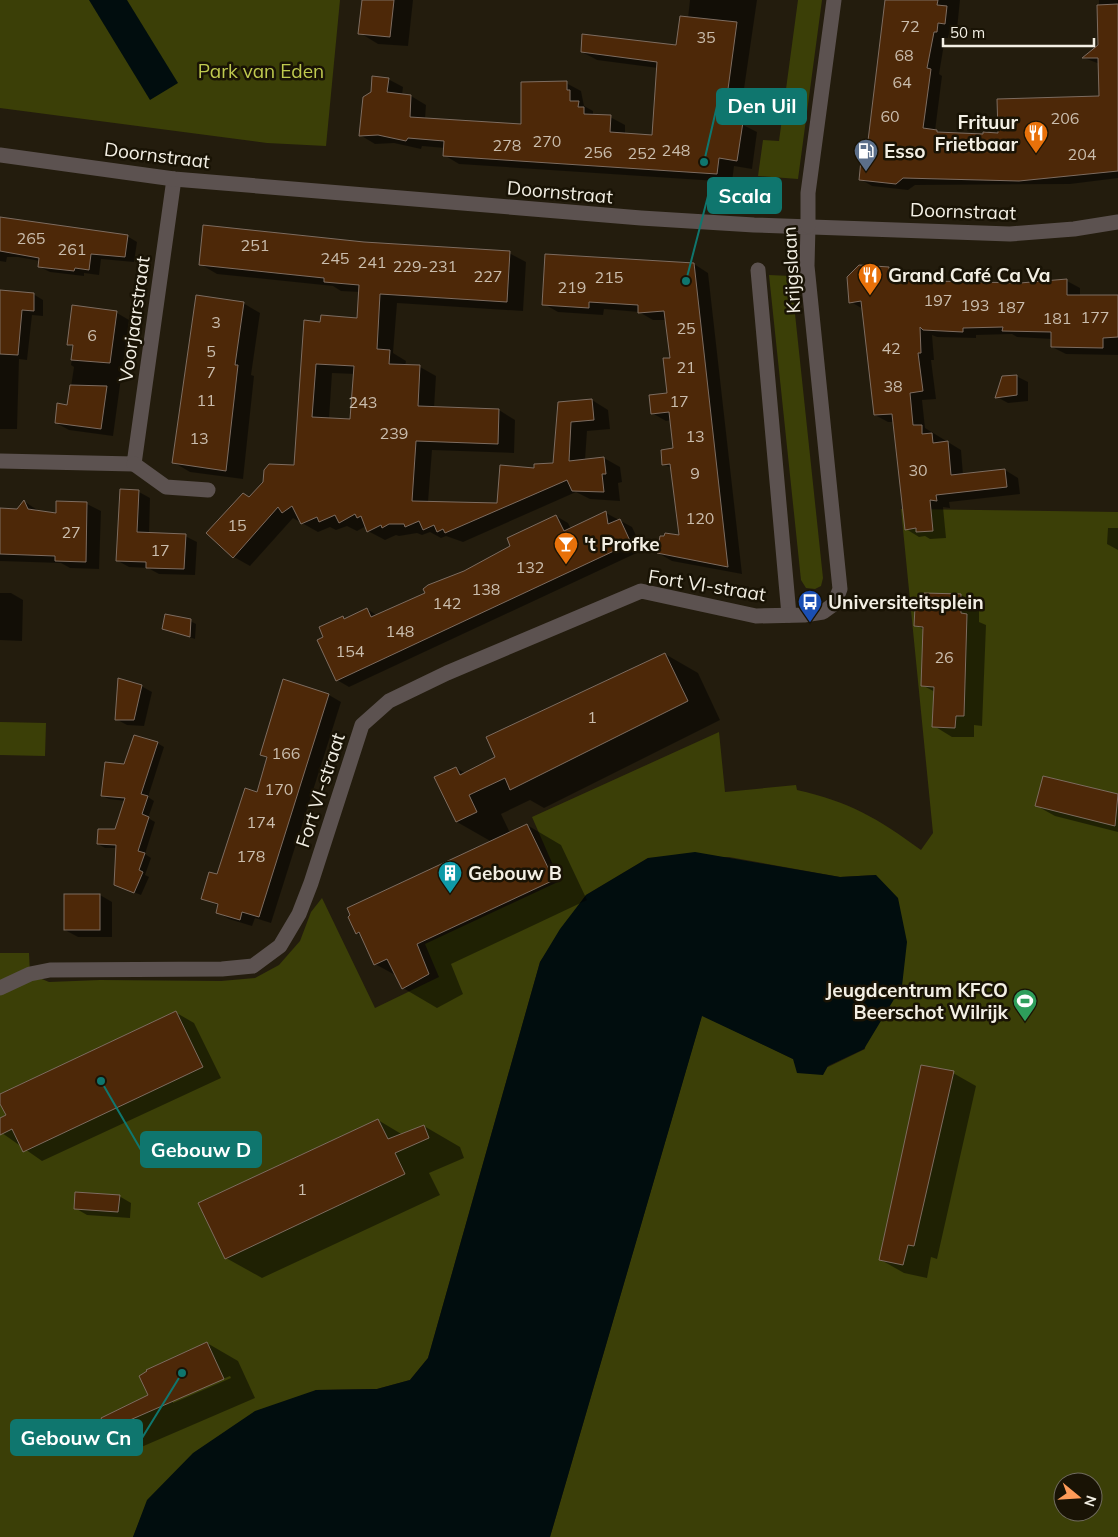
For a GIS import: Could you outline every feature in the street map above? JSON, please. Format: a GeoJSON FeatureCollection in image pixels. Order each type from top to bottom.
{"type":"FeatureCollection","features":[{"type":"Feature","properties":{"kind":"street","name":"Krijgslaan"},"geometry":{"type":"LineString","coordinates":[[823,612],[834,604],[840,589],[830,510],[807,266],[808,193],[834,0]]}},
{"type":"Feature","properties":{"kind":"street","name":"Doornstraat"},"geometry":{"type":"LineString","coordinates":[[0,155],[174,178],[621,217],[1010,234],[1074,229],[1118,222]]}},
{"type":"Feature","properties":{"kind":"street","name":"Voorjaarstraat"},"geometry":{"type":"LineString","coordinates":[[134,464],[174,178]]}},
{"type":"Feature","properties":{"kind":"street","name":"Krijgslaan"},"geometry":{"type":"LineString","coordinates":[[758,270],[789,615]]}},
{"type":"Feature","properties":{"kind":"street"},"geometry":{"type":"LineString","coordinates":[[0,462],[134,464],[166,488],[208,490]]}},
{"type":"Feature","properties":{"kind":"street","name":"Fort VI-straat"},"geometry":{"type":"LineString","coordinates":[[0,988],[30,974],[50,970],[222,969],[253,966],[280,946],[299,914],[311,883],[362,725],[389,701],[432,680],[641,591],[756,616],[823,612]]}},
{"type":"Feature","properties":{"kind":"green space","name":"Park van Eden"},"geometry":{"type":"Polygon","coordinates":[[[0,0],[340,0],[326,146],[267,143],[0,108],[0,0]]]}},
{"type":"Feature","properties":{"kind":"green space"},"geometry":{"type":"Polygon","coordinates":[[[798,0],[822,0],[798,179],[758,176],[763,140],[779,141],[798,0]]]}},
{"type":"Feature","properties":{"kind":"green space"},"geometry":{"type":"Polygon","coordinates":[[[769,275],[791,276],[823,578],[821,586],[815,589],[806,588],[801,580],[769,275]]]}},
{"type":"Feature","properties":{"kind":"green space"},"geometry":{"type":"Polygon","coordinates":[[[901,509],[1118,512],[1118,1537],[550,1537],[702,1015],[793,1059],[828,1067],[865,1049],[876,875],[840,877],[729,857],[648,858],[586,895],[540,962],[428,1358],[410,1380],[377,1389],[316,1390],[148,1500],[133,1537],[0,1537],[0,953],[29,953],[30,974],[49,982],[100,980],[221,981],[255,978],[279,965],[300,941],[311,912],[322,898],[375,1008],[439,977],[425,944],[560,881],[532,817],[719,732],[725,792],[796,785],[797,790],[833,800],[862,812],[921,850],[933,833],[901,509]]]}},
{"type":"Feature","properties":{"kind":"green space"},"geometry":{"type":"Polygon","coordinates":[[[0,722],[46,723],[45,756],[0,755],[0,722]]]}},
{"type":"Feature","properties":{"kind":"shaded area"},"geometry":{"type":"Polygon","coordinates":[[[89,0],[127,0],[178,83],[150,100],[89,0]]]}},
{"type":"Feature","properties":{"kind":"shaded area"},"geometry":{"type":"Polygon","coordinates":[[[695,852],[840,877],[876,875],[898,898],[907,942],[902,986],[864,1049],[828,1066],[823,1075],[797,1073],[793,1059],[702,1016],[550,1537],[133,1537],[147,1500],[193,1453],[255,1411],[316,1390],[377,1389],[410,1380],[428,1358],[540,962],[560,929],[586,895],[648,858],[695,852]]]}},
{"type":"Feature","properties":{"kind":"building"},"geometry":{"type":"Polygon","coordinates":[[[362,0],[394,0],[390,37],[358,34],[362,0]]]}},
{"type":"Feature","properties":{"kind":"building"},"geometry":{"type":"Polygon","coordinates":[[[885,0],[938,0],[937,5],[947,6],[945,24],[938,23],[937,32],[934,32],[927,68],[931,69],[923,128],[937,130],[937,132],[983,134],[983,132],[998,133],[997,99],[1099,96],[1098,58],[1082,58],[1098,45],[1097,5],[1118,4],[1118,171],[1019,181],[903,178],[896,184],[859,180],[861,160],[867,149],[885,0]]]}},
{"type":"Feature","properties":{"kind":"building"},"geometry":{"type":"Polygon","coordinates":[[[680,16],[737,22],[724,119],[743,122],[737,161],[719,158],[717,174],[443,156],[444,141],[408,138],[406,141],[378,135],[359,136],[363,97],[371,92],[372,76],[389,78],[387,92],[411,95],[410,117],[521,124],[521,82],[567,81],[567,90],[570,90],[570,101],[579,101],[578,107],[584,107],[584,114],[611,115],[610,132],[652,135],[657,62],[581,52],[582,34],[676,45],[680,16]]]}},
{"type":"Feature","properties":{"kind":"building"},"geometry":{"type":"Polygon","coordinates":[[[0,217],[128,235],[125,257],[91,254],[89,270],[75,268],[74,271],[38,267],[39,258],[0,251],[0,217]]]}},
{"type":"Feature","properties":{"kind":"building"},"geometry":{"type":"Polygon","coordinates":[[[203,225],[364,242],[510,251],[507,302],[380,294],[377,349],[390,350],[389,364],[420,365],[418,406],[499,409],[498,444],[416,441],[412,501],[497,503],[500,465],[534,468],[534,464],[553,463],[558,402],[592,399],[594,420],[571,422],[569,461],[604,457],[606,474],[602,474],[604,492],[572,491],[567,480],[445,533],[443,529],[437,532],[434,525],[423,530],[419,521],[405,527],[404,524],[389,524],[382,528],[381,525],[367,532],[361,516],[357,518],[355,514],[339,523],[335,515],[319,522],[317,517],[301,524],[292,506],[282,513],[278,507],[233,558],[206,533],[243,493],[249,497],[263,482],[264,470],[269,464],[294,465],[304,320],[320,322],[321,315],[357,318],[359,285],[324,282],[324,278],[199,265],[203,225]],[[316,364],[312,417],[350,419],[354,366],[316,364]]]}},
{"type":"Feature","properties":{"kind":"building"},"geometry":{"type":"Polygon","coordinates":[[[545,254],[694,263],[728,567],[657,553],[660,536],[664,536],[665,533],[679,535],[670,464],[662,465],[661,450],[673,448],[669,412],[651,414],[649,395],[667,393],[663,358],[670,358],[664,311],[638,313],[638,305],[589,302],[589,308],[542,305],[545,254]]]}},
{"type":"Feature","properties":{"kind":"building"},"geometry":{"type":"Polygon","coordinates":[[[859,265],[889,267],[889,280],[1020,283],[1067,279],[1067,295],[1118,295],[1118,337],[1103,338],[1103,348],[1051,347],[1051,332],[1002,331],[1003,327],[963,328],[963,332],[923,330],[920,327],[921,353],[918,353],[923,391],[910,393],[913,425],[922,425],[922,434],[932,433],[933,443],[948,441],[951,475],[1005,469],[1007,487],[936,495],[937,501],[930,500],[933,531],[916,532],[916,528],[905,530],[892,414],[874,415],[861,301],[849,303],[847,277],[859,265]]]}},
{"type":"Feature","properties":{"kind":"building"},"geometry":{"type":"Polygon","coordinates":[[[0,290],[34,293],[34,311],[22,310],[18,355],[0,354],[0,290]]]}},
{"type":"Feature","properties":{"kind":"building"},"geometry":{"type":"Polygon","coordinates":[[[196,295],[244,302],[235,365],[238,365],[226,471],[172,463],[196,295]]]}},
{"type":"Feature","properties":{"kind":"building"},"geometry":{"type":"Polygon","coordinates":[[[72,305],[117,311],[110,363],[71,360],[73,345],[67,345],[72,305]]]}},
{"type":"Feature","properties":{"kind":"building"},"geometry":{"type":"Polygon","coordinates":[[[1017,375],[1017,395],[995,398],[1002,376],[1017,375]]]}},
{"type":"Feature","properties":{"kind":"building"},"geometry":{"type":"Polygon","coordinates":[[[70,385],[107,386],[101,429],[55,423],[57,403],[67,405],[70,385]]]}},
{"type":"Feature","properties":{"kind":"building"},"geometry":{"type":"Polygon","coordinates":[[[120,489],[139,490],[137,532],[186,534],[184,569],[146,568],[146,562],[116,561],[120,489]]]}},
{"type":"Feature","properties":{"kind":"building"},"geometry":{"type":"Polygon","coordinates":[[[24,500],[28,509],[56,513],[56,501],[87,502],[86,562],[55,561],[55,556],[0,554],[0,508],[17,509],[24,500]]]}},
{"type":"Feature","properties":{"kind":"building"},"geometry":{"type":"Polygon","coordinates":[[[606,511],[608,524],[620,519],[631,543],[336,681],[317,640],[323,637],[319,627],[343,616],[344,619],[367,608],[371,617],[425,593],[423,589],[428,585],[464,571],[510,546],[507,538],[556,515],[564,531],[606,511]]]}},
{"type":"Feature","properties":{"kind":"building"},"geometry":{"type":"Polygon","coordinates":[[[924,593],[961,594],[961,613],[967,614],[964,716],[956,716],[955,728],[932,727],[934,687],[921,686],[923,627],[914,626],[915,607],[924,607],[924,593]]]}},
{"type":"Feature","properties":{"kind":"building"},"geometry":{"type":"Polygon","coordinates":[[[165,614],[191,619],[190,637],[162,629],[165,614]]]}},
{"type":"Feature","properties":{"kind":"building"},"geometry":{"type":"Polygon","coordinates":[[[665,653],[688,701],[510,790],[505,778],[469,795],[477,812],[456,822],[434,777],[456,767],[460,775],[495,757],[486,737],[665,653]]]}},
{"type":"Feature","properties":{"kind":"building"},"geometry":{"type":"Polygon","coordinates":[[[118,678],[142,685],[134,720],[115,720],[118,678]]]}},
{"type":"Feature","properties":{"kind":"building"},"geometry":{"type":"Polygon","coordinates":[[[283,679],[329,694],[259,917],[242,912],[240,920],[216,913],[218,904],[201,899],[209,872],[217,874],[245,788],[257,792],[267,757],[260,755],[283,679]]]}},
{"type":"Feature","properties":{"kind":"building"},"geometry":{"type":"Polygon","coordinates":[[[134,735],[158,742],[141,794],[148,796],[142,814],[149,817],[138,851],[145,853],[139,870],[143,872],[134,893],[114,885],[116,845],[97,844],[98,829],[115,829],[125,798],[101,796],[105,762],[124,764],[134,735]]]}},
{"type":"Feature","properties":{"kind":"building"},"geometry":{"type":"Polygon","coordinates":[[[1043,776],[1118,794],[1115,826],[1035,806],[1043,776]]]}},
{"type":"Feature","properties":{"kind":"building","name":"Gebouw B"},"geometry":{"type":"Polygon","coordinates":[[[527,824],[554,880],[417,944],[429,974],[402,989],[387,959],[374,965],[359,932],[356,934],[348,917],[350,915],[347,908],[527,824]]]}},
{"type":"Feature","properties":{"kind":"building"},"geometry":{"type":"Polygon","coordinates":[[[64,894],[100,894],[100,930],[64,930],[64,894]]]}},
{"type":"Feature","properties":{"kind":"building"},"geometry":{"type":"Polygon","coordinates":[[[176,1011],[203,1067],[23,1152],[12,1129],[0,1135],[0,1118],[6,1115],[0,1104],[0,1094],[176,1011]]]}},
{"type":"Feature","properties":{"kind":"building"},"geometry":{"type":"Polygon","coordinates":[[[921,1065],[954,1071],[914,1246],[908,1245],[903,1265],[879,1260],[921,1065]]]}},
{"type":"Feature","properties":{"kind":"building"},"geometry":{"type":"Polygon","coordinates":[[[378,1119],[388,1139],[424,1125],[429,1138],[395,1153],[405,1174],[225,1259],[198,1203],[378,1119]]]}},
{"type":"Feature","properties":{"kind":"building"},"geometry":{"type":"Polygon","coordinates":[[[75,1192],[120,1195],[118,1212],[74,1209],[75,1192]]]}},
{"type":"Feature","properties":{"kind":"building"},"geometry":{"type":"Polygon","coordinates":[[[207,1342],[224,1379],[107,1430],[101,1418],[148,1395],[139,1376],[146,1370],[207,1342]]]}},
{"type":"Feature","properties":{"kind":"place","name":"Frituur Frietbaar"},"geometry":{"type":"Point","coordinates":[1036,154]}},
{"type":"Feature","properties":{"kind":"place","name":"Den Uil"},"geometry":{"type":"Point","coordinates":[704,162]}},
{"type":"Feature","properties":{"kind":"place","name":"Esso"},"geometry":{"type":"Point","coordinates":[866,172]}},
{"type":"Feature","properties":{"kind":"place","name":"Scala"},"geometry":{"type":"Point","coordinates":[686,281]}},
{"type":"Feature","properties":{"kind":"place","name":"Grand Café Ca Va"},"geometry":{"type":"Point","coordinates":[870,296]}},
{"type":"Feature","properties":{"kind":"place","name":"'t Profke"},"geometry":{"type":"Point","coordinates":[566,565]}},
{"type":"Feature","properties":{"kind":"place","name":"Universiteitsplein"},"geometry":{"type":"Point","coordinates":[810,623]}},
{"type":"Feature","properties":{"kind":"place","name":"Gebouw B"},"geometry":{"type":"Point","coordinates":[450,894]}},
{"type":"Feature","properties":{"kind":"place","name":"Jeugdcentrum KFCO Beerschot Wilrijk"},"geometry":{"type":"Point","coordinates":[1025,1022]}},
{"type":"Feature","properties":{"kind":"place","name":"Gebouw D"},"geometry":{"type":"Point","coordinates":[101,1081]}},
{"type":"Feature","properties":{"kind":"place","name":"Gebouw Cn"},"geometry":{"type":"Point","coordinates":[182,1373]}}]}
